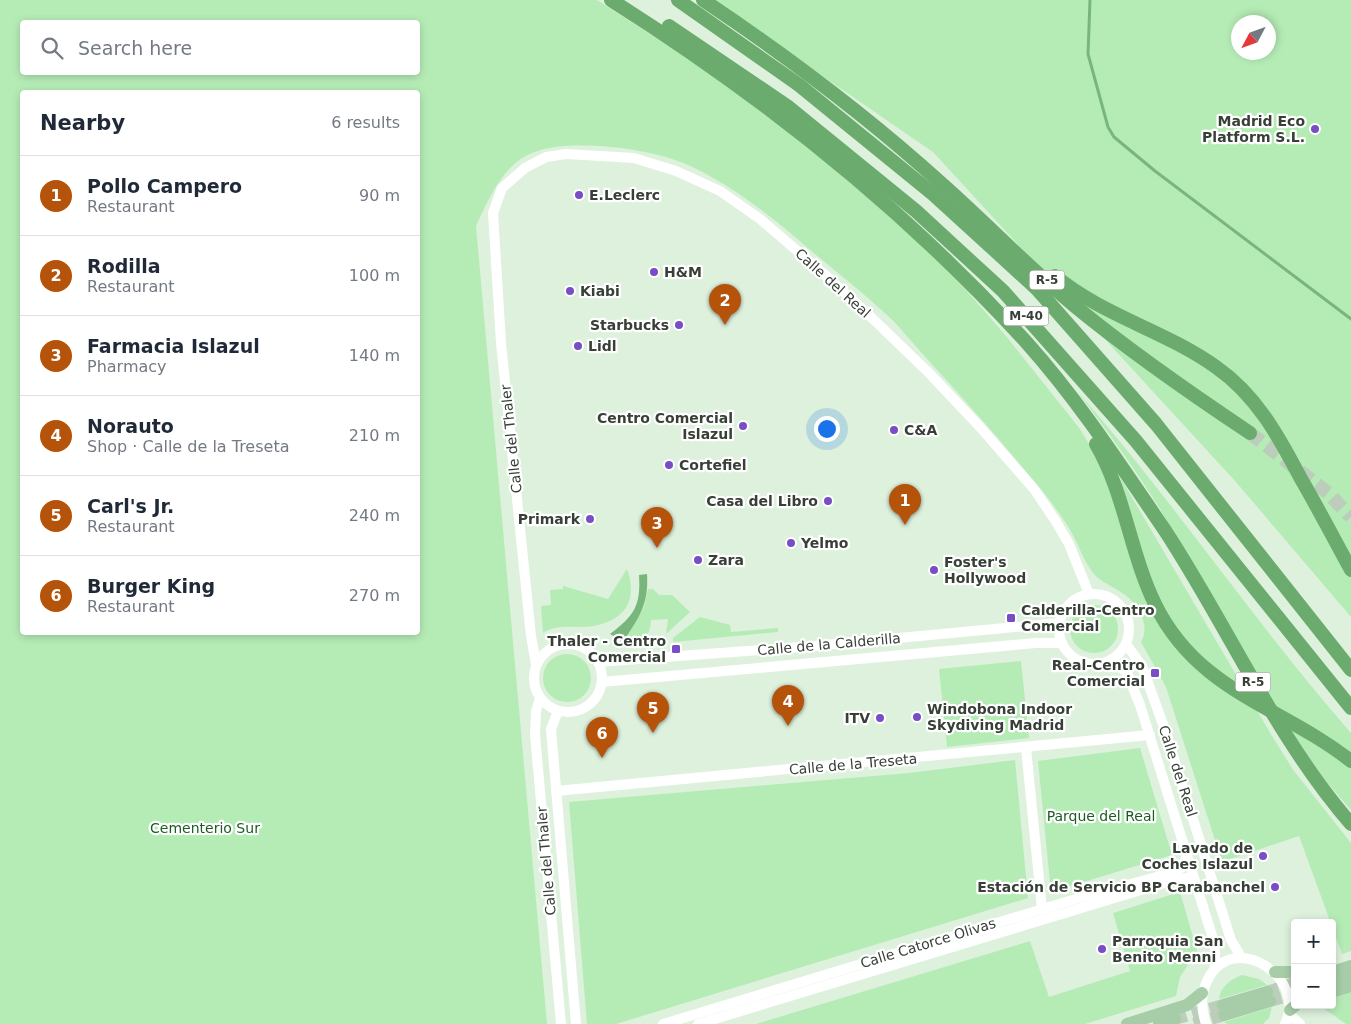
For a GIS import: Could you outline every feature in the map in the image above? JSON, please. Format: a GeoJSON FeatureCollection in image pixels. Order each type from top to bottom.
{"type":"FeatureCollection","features":[{"type":"Feature","properties":{"kind":"highway","name":"M-40"},"geometry":{"type":"LineString","coordinates":[[611,0],[666,35],[793,127],[937,249],[1004,320]]}},
{"type":"Feature","properties":{"kind":"highway","name":"M-40"},"geometry":{"type":"LineString","coordinates":[[628,0],[707,50],[787,106],[916,211],[1003,291],[1136,441],[1351,708]]}},
{"type":"Feature","properties":{"kind":"highway","name":"M-40"},"geometry":{"type":"LineString","coordinates":[[678,0],[806,91],[933,194],[1037,289],[1156,424],[1351,670]]}},
{"type":"Feature","properties":{"kind":"highway"},"geometry":{"type":"LineString","coordinates":[[703,0],[780,51],[857,110],[873,120],[920,157],[1067,286],[1112,313],[1189,350],[1216,367],[1237,384],[1260,408],[1276,432],[1351,570]]}},
{"type":"Feature","properties":{"kind":"highway","name":"R-5"},"geometry":{"type":"LineString","coordinates":[[857,110],[942,183],[1074,305],[1196,397],[1250,433]]}},
{"type":"Feature","properties":{"kind":"highway"},"geometry":{"type":"LineString","coordinates":[[1004,320],[1073,408],[1102,453],[1120,497],[1155,604],[1184,647],[1220,682],[1316,737],[1351,761]]}},
{"type":"Feature","properties":{"kind":"highway","name":"R-5"},"geometry":{"type":"LineString","coordinates":[[1004,320],[1028,344],[1070,397],[1130,480],[1166,533],[1286,736],[1351,824]]}},
{"type":"Feature","properties":{"kind":"main road"},"geometry":{"type":"LineString","coordinates":[[1336,962],[1351,957]]}},
{"type":"Feature","properties":{"kind":"main road"},"geometry":{"type":"LineString","coordinates":[[1336,971],[1351,966]]}},
{"type":"Feature","properties":{"kind":"main road"},"geometry":{"type":"LineString","coordinates":[[1275,972],[1291,972]]}},
{"type":"Feature","properties":{"kind":"main road"},"geometry":{"type":"LineString","coordinates":[[1336,981],[1351,977]]}},
{"type":"Feature","properties":{"kind":"main road"},"geometry":{"type":"LineString","coordinates":[[1336,991],[1351,986]]}},
{"type":"Feature","properties":{"kind":"main road"},"geometry":{"type":"LineString","coordinates":[[1127,1024],[1187,1005],[1202,993]]}},
{"type":"Feature","properties":{"kind":"main road"},"geometry":{"type":"LineString","coordinates":[[1224,1010],[1269,996]]}},
{"type":"Feature","properties":{"kind":"main road"},"geometry":{"type":"LineString","coordinates":[[1159,1024],[1175,1019]]}},
{"type":"Feature","properties":{"kind":"street","name":"Calle del Real"},"geometry":{"type":"LineString","coordinates":[[493,213],[502,188],[524,168],[546,157],[566,154],[634,158],[676,171],[720,191],[760,219],[822,272],[922,366],[980,427],[1034,489],[1055,520],[1070,544],[1089,594]]}},
{"type":"Feature","properties":{"kind":"street","name":"Calle del Thaler"},"geometry":{"type":"LineString","coordinates":[[493,213],[501,343],[531,636],[536,664]]}},
{"type":"Feature","properties":{"kind":"street"},"geometry":{"type":"LineString","coordinates":[[1089,594],[1104,595],[1117,602],[1126,614],[1129,629],[1126,644],[1112,659],[1098,664],[1084,662],[1071,655],[1062,643],[1059,623],[1065,609],[1075,599],[1089,594]]}},
{"type":"Feature","properties":{"kind":"street","name":"Calle de la Calderilla"},"geometry":{"type":"LineString","coordinates":[[598,662],[814,646],[1059,623]]}},
{"type":"Feature","properties":{"kind":"street","name":"Calle de la Calderilla"},"geometry":{"type":"LineString","coordinates":[[602,682],[1036,643],[1062,643]]}},
{"type":"Feature","properties":{"kind":"street"},"geometry":{"type":"LineString","coordinates":[[559,644],[574,644],[588,651],[598,662],[602,682],[596,697],[584,708],[568,713],[558,711],[540,699],[533,682],[536,664],[545,651],[559,644]]}},
{"type":"Feature","properties":{"kind":"street","name":"Calle del Real"},"geometry":{"type":"LineString","coordinates":[[1126,644],[1142,666],[1165,730],[1231,940],[1241,957]]}},
{"type":"Feature","properties":{"kind":"street","name":"Calle del Real"},"geometry":{"type":"LineString","coordinates":[[1112,659],[1127,673],[1150,735],[1215,946],[1216,969]]}},
{"type":"Feature","properties":{"kind":"street","name":"Calle del Thaler"},"geometry":{"type":"LineString","coordinates":[[540,699],[536,711],[535,735],[561,1024]]}},
{"type":"Feature","properties":{"kind":"street","name":"Calle del Thaler"},"geometry":{"type":"LineString","coordinates":[[558,711],[551,730],[576,1024]]}},
{"type":"Feature","properties":{"kind":"street","name":"Calle de la Treseta"},"geometry":{"type":"LineString","coordinates":[[556,791],[1150,735]]}},
{"type":"Feature","properties":{"kind":"street"},"geometry":{"type":"LineString","coordinates":[[1026,748],[1042,909]]}},
{"type":"Feature","properties":{"kind":"street","name":"Calle Catorce Olivas"},"geometry":{"type":"LineString","coordinates":[[663,1024],[1042,909],[1171,873],[1180,868],[1187,856]]}},
{"type":"Feature","properties":{"kind":"street","name":"Calle Catorce Olivas"},"geometry":{"type":"LineString","coordinates":[[698,1024],[1174,880],[1185,878],[1194,881]]}},
{"type":"Feature","properties":{"kind":"street"},"geometry":{"type":"LineString","coordinates":[[1206,1024],[1201,1004],[1202,993],[1216,969],[1227,961],[1241,957],[1260,962],[1275,972],[1286,991],[1290,1013],[1300,1024]]}},
{"type":"Feature","properties":{"kind":"green space","name":"Cementerio Sur"},"geometry":{"type":"Polygon","coordinates":[[[0,0],[597,0],[735,89],[791,132],[934,253],[1006,336],[1080,429],[1095,454],[1160,605],[1147,569],[1120,477],[1294,771],[1351,843],[1351,951],[1342,954],[1336,938],[1336,919],[1329,919],[1299,836],[1222,862],[1166,687],[1141,642],[1144,634],[1143,619],[1134,603],[1096,576],[1088,565],[1069,528],[1045,494],[985,423],[892,320],[878,306],[766,213],[735,191],[703,172],[676,160],[633,150],[600,146],[574,146],[552,147],[520,159],[508,170],[497,185],[476,226],[547,1024],[0,1024],[0,0]]]}},
{"type":"Feature","properties":{"kind":"green space"},"geometry":{"type":"Polygon","coordinates":[[[712,0],[1351,0],[1351,617],[1236,482],[933,152],[712,0]]]}},
{"type":"Feature","properties":{"kind":"green space"},"geometry":{"type":"Polygon","coordinates":[[[1078,392],[1148,476],[1281,649],[1351,733],[1351,753],[1346,764],[1351,769],[1351,810],[1299,745],[1255,676],[1152,496],[1078,392]]]}},
{"type":"Feature","properties":{"kind":"green space"},"geometry":{"type":"Polygon","coordinates":[[[627,569],[631,590],[630,599],[621,614],[614,619],[593,626],[561,627],[543,633],[541,606],[551,605],[550,590],[563,589],[563,586],[608,599],[627,569]]]}},
{"type":"Feature","properties":{"kind":"green space"},"geometry":{"type":"Polygon","coordinates":[[[648,589],[653,589],[659,595],[672,595],[690,612],[666,634],[668,619],[651,620],[648,633],[643,641],[620,647],[644,607],[648,589]]]}},
{"type":"Feature","properties":{"kind":"green space"},"geometry":{"type":"Polygon","coordinates":[[[1089,605],[1099,605],[1111,612],[1118,624],[1118,634],[1111,646],[1099,653],[1089,653],[1081,649],[1074,642],[1070,634],[1070,624],[1074,616],[1081,609],[1089,605]]]}},
{"type":"Feature","properties":{"kind":"green space"},"geometry":{"type":"Polygon","coordinates":[[[700,617],[730,625],[731,632],[778,628],[778,632],[673,642],[673,638],[700,617]]]}},
{"type":"Feature","properties":{"kind":"green space"},"geometry":{"type":"Polygon","coordinates":[[[567,654],[576,656],[584,661],[589,669],[591,678],[589,687],[584,695],[576,700],[567,702],[558,700],[550,695],[545,687],[543,678],[545,669],[550,661],[558,656],[567,654]]]}},
{"type":"Feature","properties":{"kind":"green space"},"geometry":{"type":"Polygon","coordinates":[[[1021,661],[1029,738],[947,747],[939,669],[1021,661]]]}},
{"type":"Feature","properties":{"kind":"green space","name":"Parque del Real"},"geometry":{"type":"Polygon","coordinates":[[[1140,748],[1172,855],[1051,892],[1038,761],[1140,748]]]}},
{"type":"Feature","properties":{"kind":"green space"},"geometry":{"type":"Polygon","coordinates":[[[1015,760],[1028,898],[616,1024],[587,1024],[569,802],[909,773],[1015,760]]]}},
{"type":"Feature","properties":{"kind":"green space"},"geometry":{"type":"Polygon","coordinates":[[[1180,892],[1197,951],[1180,977],[1176,996],[1085,1024],[756,1024],[1030,941],[1049,997],[1130,971],[1113,913],[1180,892]]]}},
{"type":"Feature","properties":{"kind":"green space"},"geometry":{"type":"Polygon","coordinates":[[[1242,975],[1259,979],[1267,985],[1219,999],[1221,991],[1227,984],[1242,975]]]}},
{"type":"Feature","properties":{"kind":"green space"},"geometry":{"type":"Polygon","coordinates":[[[1351,992],[1351,1024],[1346,1024],[1325,1009],[1336,1009],[1336,998],[1351,992]]]}},
{"type":"Feature","properties":{"kind":"green space"},"geometry":{"type":"Polygon","coordinates":[[[1272,1007],[1269,1018],[1263,1024],[1227,1024],[1224,1022],[1272,1007]]]}},
{"type":"Feature","properties":{"kind":"shaded area"},"geometry":{"type":"Polygon","coordinates":[[[647,574],[645,603],[623,642],[610,634],[630,616],[639,595],[639,575],[647,574]]]}},
{"type":"Feature","properties":{"kind":"waterway"},"geometry":{"type":"LineString","coordinates":[[1090,0],[1088,54],[1108,127],[1114,137],[1155,171],[1351,319]]}},
{"type":"Feature","properties":{"kind":"tunnel"},"geometry":{"type":"LineString","coordinates":[[1250,433],[1328,493],[1351,517]]}},
{"type":"Feature","properties":{"kind":"tunnel"},"geometry":{"type":"LineString","coordinates":[[1267,992],[1291,984]]}},
{"type":"Feature","properties":{"kind":"tunnel"},"geometry":{"type":"LineString","coordinates":[[1270,1001],[1291,995]]}},
{"type":"Feature","properties":{"kind":"tunnel"},"geometry":{"type":"LineString","coordinates":[[1175,1019],[1223,1005]]}},
{"type":"Feature","properties":{"kind":"tunnel"},"geometry":{"type":"LineString","coordinates":[[1194,1024],[1224,1015]]}},
{"type":"Feature","properties":{"kind":"place","name":"Madrid Eco Platform S.L."},"geometry":{"type":"Point","coordinates":[1315,129]}},
{"type":"Feature","properties":{"kind":"place","name":"E.Leclerc"},"geometry":{"type":"Point","coordinates":[579,195]}},
{"type":"Feature","properties":{"kind":"place","name":"H&M"},"geometry":{"type":"Point","coordinates":[654,272]}},
{"type":"Feature","properties":{"kind":"place","name":"Kiabi"},"geometry":{"type":"Point","coordinates":[570,291]}},
{"type":"Feature","properties":{"kind":"place","name":"Starbucks"},"geometry":{"type":"Point","coordinates":[679,325]}},
{"type":"Feature","properties":{"kind":"place","name":"Rodilla"},"geometry":{"type":"Point","coordinates":[725,325]}},
{"type":"Feature","properties":{"kind":"place","name":"Lidl"},"geometry":{"type":"Point","coordinates":[578,346]}},
{"type":"Feature","properties":{"kind":"place","name":"Centro Comercial Islazul"},"geometry":{"type":"Point","coordinates":[743,426]}},
{"type":"Feature","properties":{"kind":"place","name":"C&A"},"geometry":{"type":"Point","coordinates":[894,430]}},
{"type":"Feature","properties":{"kind":"place","name":"Cortefiel"},"geometry":{"type":"Point","coordinates":[669,465]}},
{"type":"Feature","properties":{"kind":"place","name":"Casa del Libro"},"geometry":{"type":"Point","coordinates":[828,501]}},
{"type":"Feature","properties":{"kind":"place","name":"Primark"},"geometry":{"type":"Point","coordinates":[590,519]}},
{"type":"Feature","properties":{"kind":"place","name":"Pollo Campero"},"geometry":{"type":"Point","coordinates":[905,525]}},
{"type":"Feature","properties":{"kind":"place","name":"Yelmo"},"geometry":{"type":"Point","coordinates":[791,543]}},
{"type":"Feature","properties":{"kind":"place","name":"Farmacia Islazul"},"geometry":{"type":"Point","coordinates":[657,548]}},
{"type":"Feature","properties":{"kind":"place","name":"Zara"},"geometry":{"type":"Point","coordinates":[698,560]}},
{"type":"Feature","properties":{"kind":"place","name":"Foster's Hollywood"},"geometry":{"type":"Point","coordinates":[934,570]}},
{"type":"Feature","properties":{"kind":"place","name":"Calderilla-Centro Comercial"},"geometry":{"type":"Point","coordinates":[1011,618]}},
{"type":"Feature","properties":{"kind":"place","name":"Thaler - Centro Comercial"},"geometry":{"type":"Point","coordinates":[676,649]}},
{"type":"Feature","properties":{"kind":"place","name":"Real-Centro Comercial"},"geometry":{"type":"Point","coordinates":[1155,673]}},
{"type":"Feature","properties":{"kind":"place","name":"Windobona Indoor Skydiving Madrid"},"geometry":{"type":"Point","coordinates":[917,717]}},
{"type":"Feature","properties":{"kind":"place","name":"ITV"},"geometry":{"type":"Point","coordinates":[880,718]}},
{"type":"Feature","properties":{"kind":"place","name":"Norauto"},"geometry":{"type":"Point","coordinates":[788,726]}},
{"type":"Feature","properties":{"kind":"place","name":"Carl's Jr."},"geometry":{"type":"Point","coordinates":[653,733]}},
{"type":"Feature","properties":{"kind":"place","name":"Burger King"},"geometry":{"type":"Point","coordinates":[602,758]}},
{"type":"Feature","properties":{"kind":"place","name":"Lavado de Coches Islazul"},"geometry":{"type":"Point","coordinates":[1263,856]}},
{"type":"Feature","properties":{"kind":"place","name":"Estación de Servicio BP Carabanchel"},"geometry":{"type":"Point","coordinates":[1275,887]}},
{"type":"Feature","properties":{"kind":"place","name":"Parroquia San Benito Menni"},"geometry":{"type":"Point","coordinates":[1102,949]}}]}
